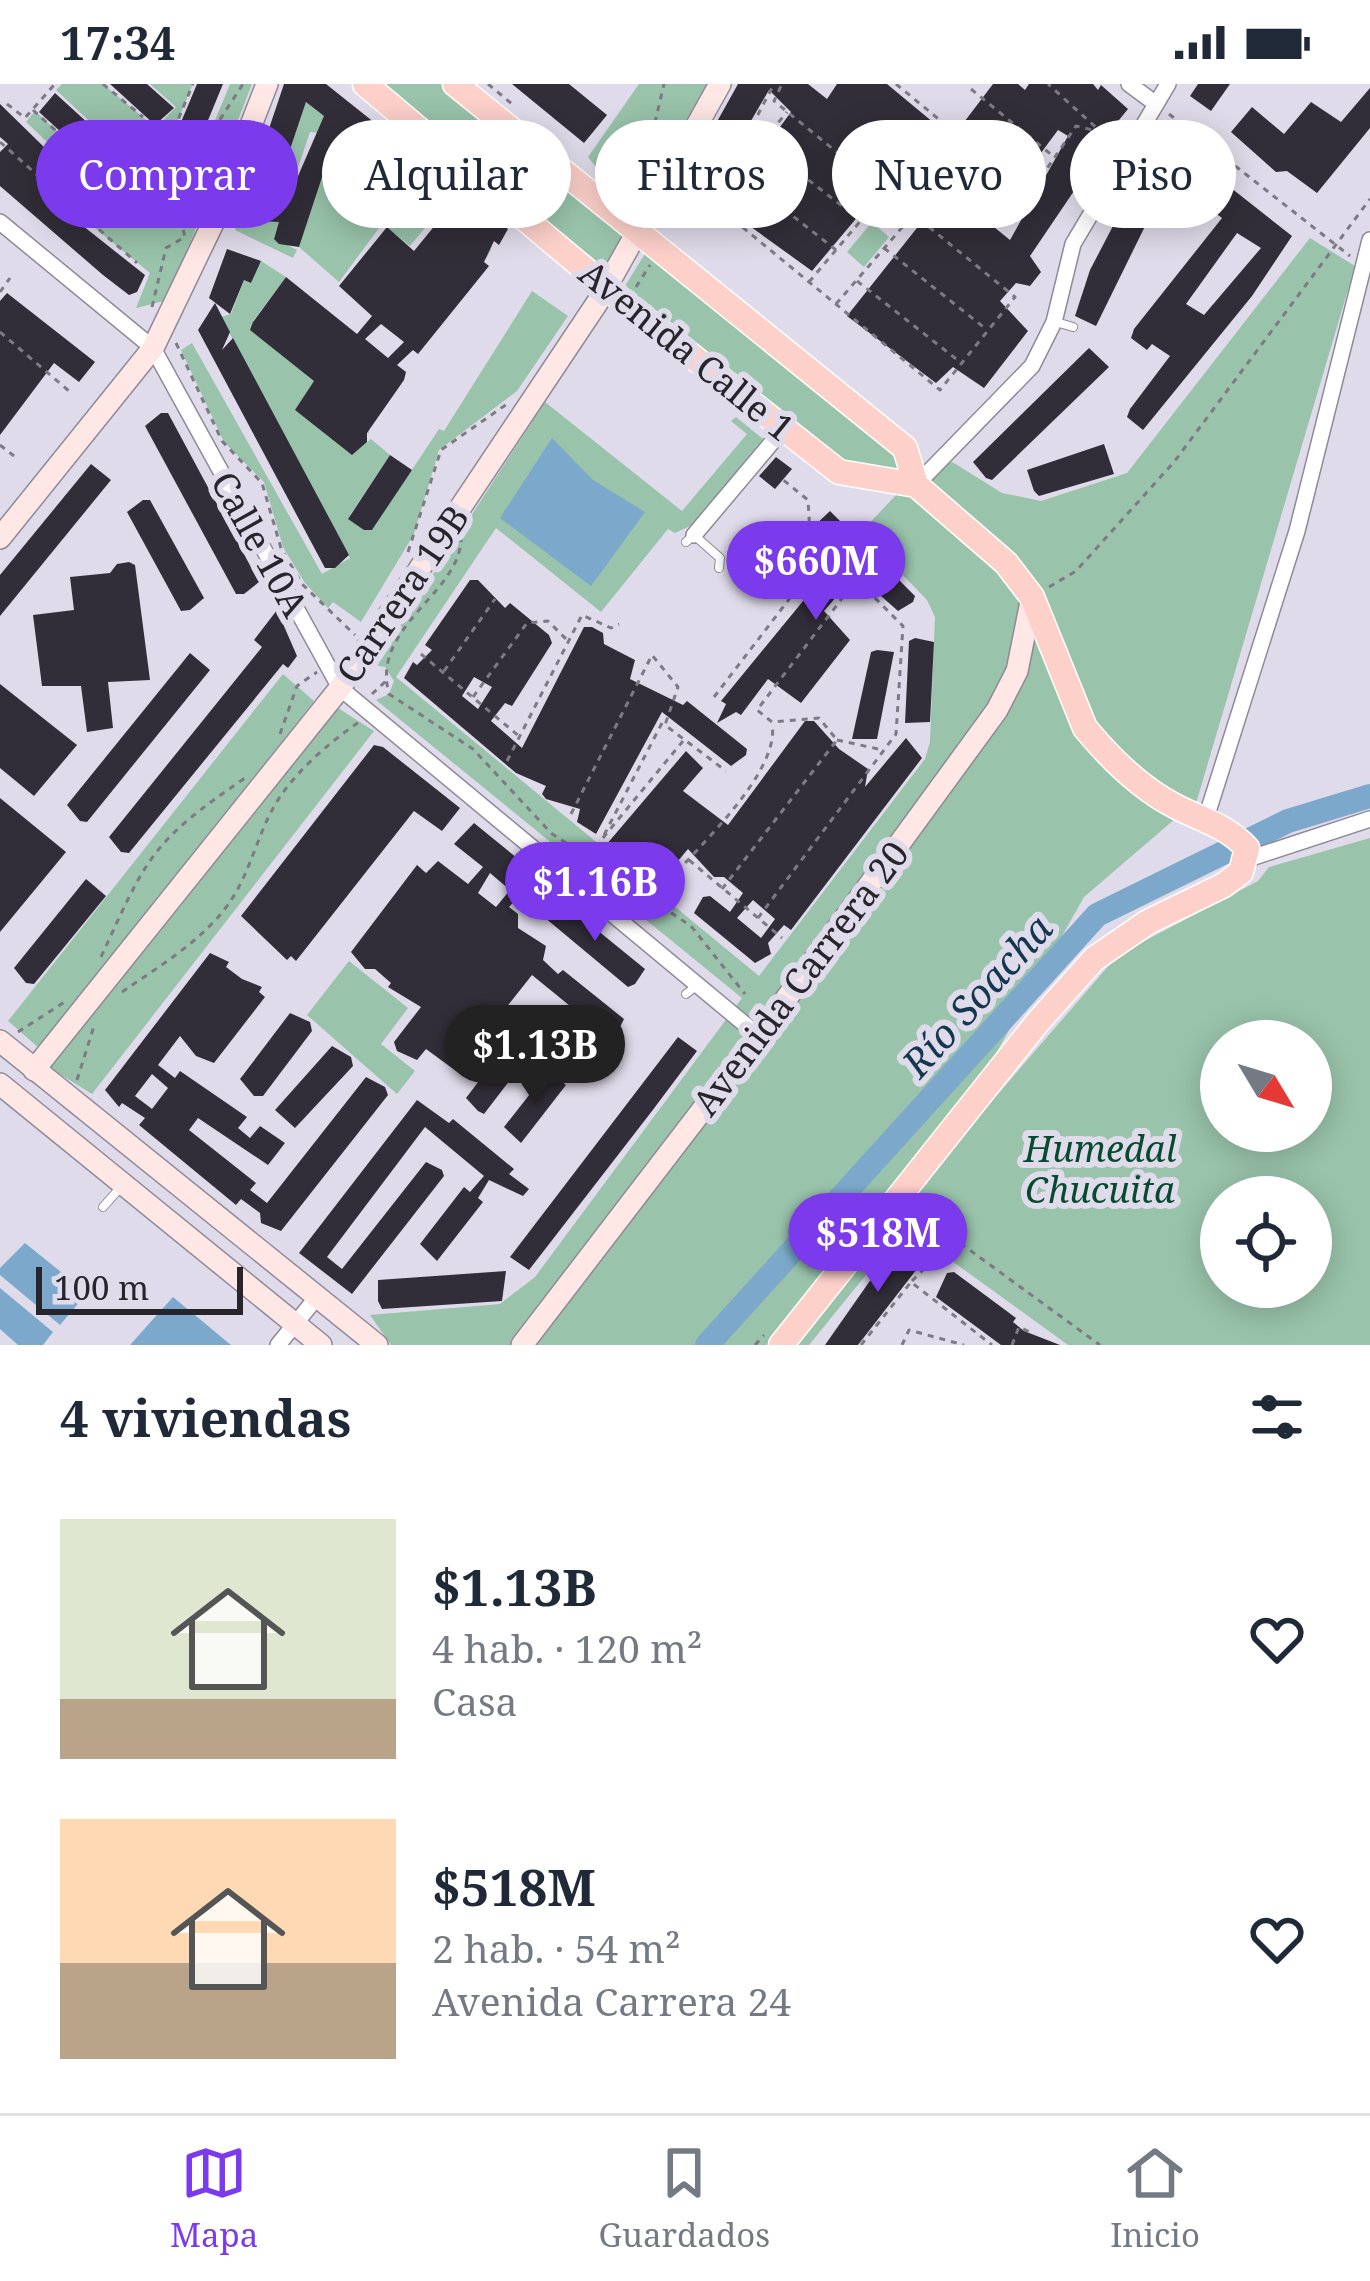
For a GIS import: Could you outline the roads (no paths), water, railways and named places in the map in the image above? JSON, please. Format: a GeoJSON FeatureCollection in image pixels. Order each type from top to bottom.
{"type":"FeatureCollection","features":[{"type":"Feature","properties":{"kind":"main road","name":"Avenida Calle 1"},"geometry":{"type":"LineString","coordinates":[[365,84],[616,295],[839,472],[916,485],[1006,562],[1032,597],[1085,728],[1145,788],[1217,823]]}},
{"type":"Feature","properties":{"kind":"main road","name":"Avenida Calle 1"},"geometry":{"type":"LineString","coordinates":[[455,84],[904,448],[916,485]]}},
{"type":"Feature","properties":{"kind":"main road"},"geometry":{"type":"LineString","coordinates":[[781,1345],[1094,959],[1148,922],[1224,885],[1247,853],[1217,823]]}},
{"type":"Feature","properties":{"kind":"street"},"geometry":{"type":"LineString","coordinates":[[0,538],[153,348],[267,84]]}},
{"type":"Feature","properties":{"kind":"street","name":"Carrera 19B"},"geometry":{"type":"LineString","coordinates":[[34,1070],[340,688],[458,511],[616,295],[649,242],[719,84]]}},
{"type":"Feature","properties":{"kind":"street"},"geometry":{"type":"LineString","coordinates":[[1130,84],[1156,104]]}},
{"type":"Feature","properties":{"kind":"street"},"geometry":{"type":"LineString","coordinates":[[916,485],[1032,366],[1054,322],[1073,244],[1168,84]]}},
{"type":"Feature","properties":{"kind":"street","name":"Calle 10A"},"geometry":{"type":"LineString","coordinates":[[2,227],[153,348],[279,596],[340,688],[691,990],[759,1036]]}},
{"type":"Feature","properties":{"kind":"street"},"geometry":{"type":"LineString","coordinates":[[1217,823],[1370,239]]}},
{"type":"Feature","properties":{"kind":"street"},"geometry":{"type":"LineString","coordinates":[[690,538],[747,478],[784,428]]}},
{"type":"Feature","properties":{"kind":"street","name":"Avenida Carrera 20"},"geometry":{"type":"LineString","coordinates":[[519,1343],[759,1036],[997,710],[1017,671],[1032,597]]}},
{"type":"Feature","properties":{"kind":"street"},"geometry":{"type":"LineString","coordinates":[[1247,853],[1370,819]]}},
{"type":"Feature","properties":{"kind":"street"},"geometry":{"type":"LineString","coordinates":[[2,1043],[377,1345]]}},
{"type":"Feature","properties":{"kind":"street"},"geometry":{"type":"LineString","coordinates":[[0,1084],[320,1345]]}},
{"type":"Feature","properties":{"kind":"street"},"geometry":{"type":"LineString","coordinates":[[278,1345],[317,1298]]}},
{"type":"Feature","properties":{"kind":"lane"},"geometry":{"type":"LineString","coordinates":[[1054,322],[1073,327]]}},
{"type":"Feature","properties":{"kind":"lane"},"geometry":{"type":"LineString","coordinates":[[690,538],[720,558],[719,568]]}},
{"type":"Feature","properties":{"kind":"lane"},"geometry":{"type":"LineString","coordinates":[[103,1207],[121,1186]]}},
{"type":"Feature","properties":{"kind":"water"},"geometry":{"type":"Polygon","coordinates":[[[552,438],[593,480],[645,512],[591,586],[500,518],[552,438]]]}},
{"type":"Feature","properties":{"kind":"water"},"geometry":{"type":"Polygon","coordinates":[[[25,1243],[87,1293],[60,1325],[0,1275],[0,1268],[25,1243]]]}},
{"type":"Feature","properties":{"kind":"water"},"geometry":{"type":"Polygon","coordinates":[[[0,1288],[53,1332],[43,1345],[18,1345],[0,1329],[0,1288]]]}},
{"type":"Feature","properties":{"kind":"water"},"geometry":{"type":"Polygon","coordinates":[[[173,1297],[231,1345],[130,1345],[173,1297]]]}},
{"type":"Feature","properties":{"kind":"waterway","name":"Río Soacha"},"geometry":{"type":"LineString","coordinates":[[707,1345],[1097,915],[1288,821],[1370,796]]}},
{"type":"Feature","properties":{"kind":"park label","name":"Humedal Chucuita"},"geometry":{"type":"Point","coordinates":[1100,1168]}}]}
